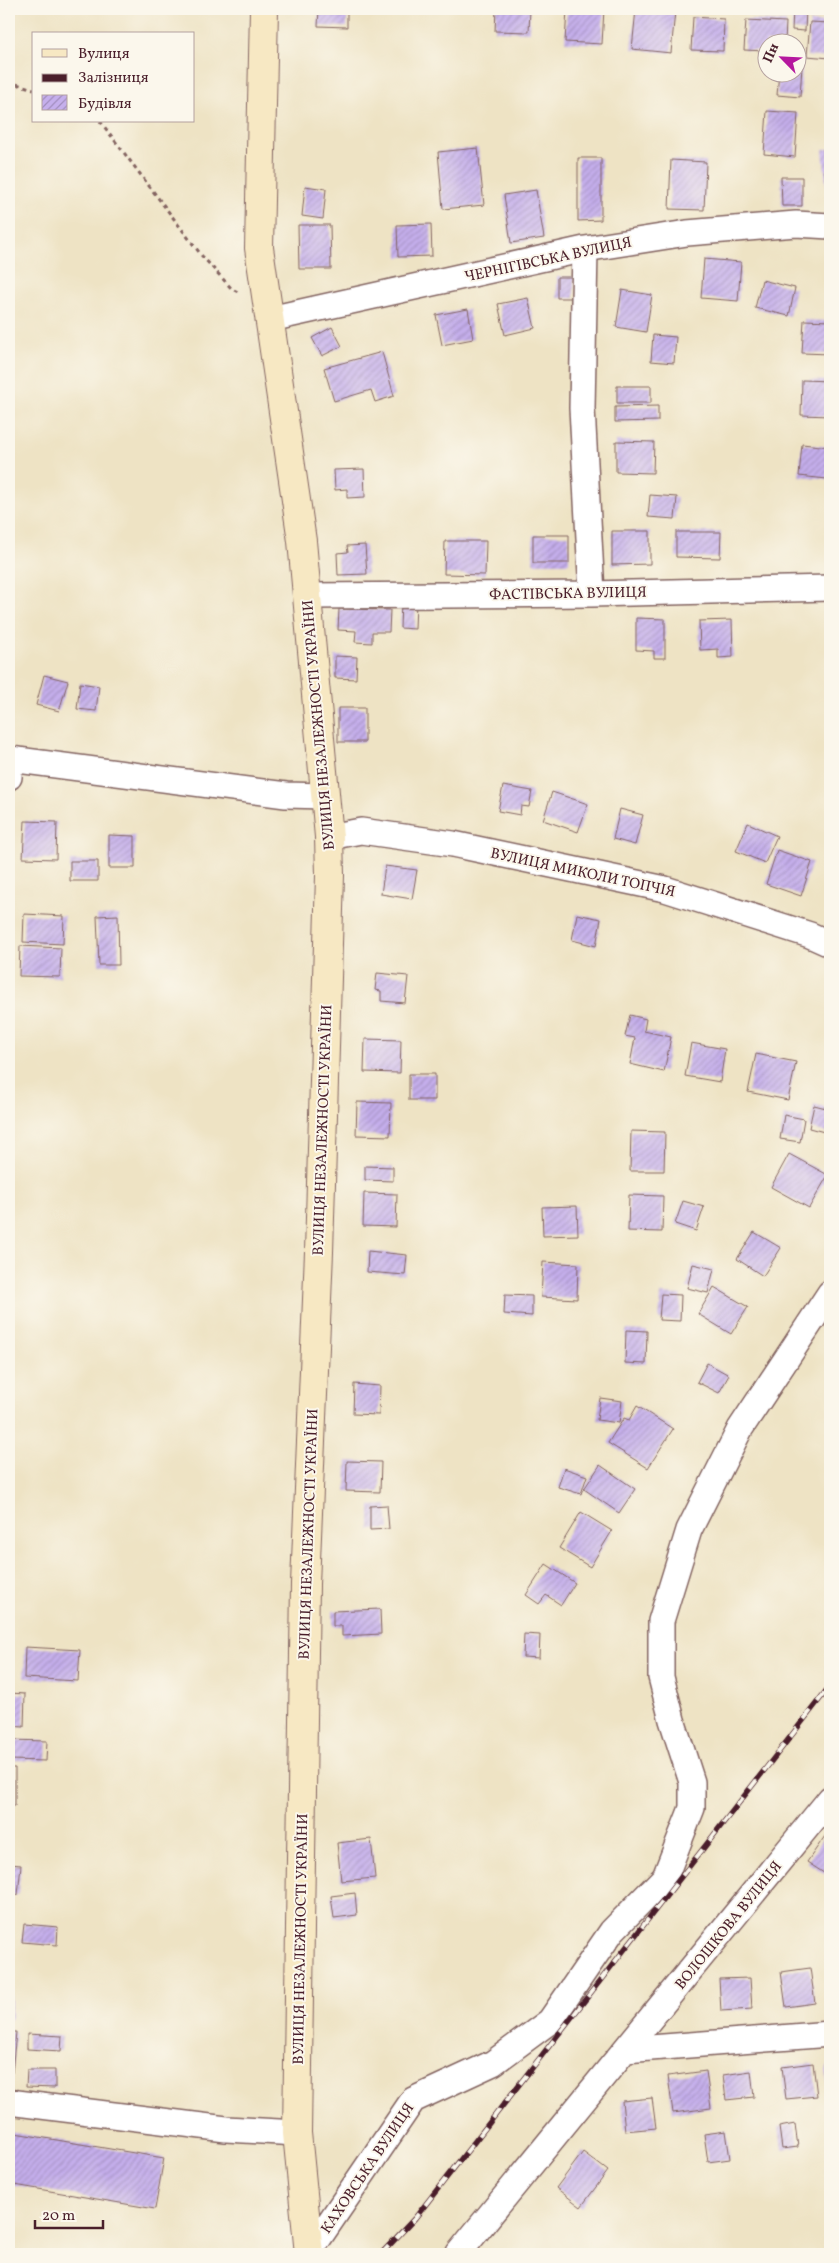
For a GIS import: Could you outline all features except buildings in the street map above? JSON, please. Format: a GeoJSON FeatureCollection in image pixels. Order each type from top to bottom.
{"type":"FeatureCollection","features":[{"type":"Feature","properties":{"kind":"street","name":"ВУЛИЦЯ НЕЗАЛЕЖНОСТІ УКРАЇНИ"},"geometry":{"type":"LineString","coordinates":[[264,9],[259,248],[302,541],[329,837],[330,875],[319,1252],[305,1584],[298,2133],[309,2254]]}},
{"type":"Feature","properties":{"kind":"street","name":"ЧЕРНІГІВСЬКА ВУЛИЦЯ"},"geometry":{"type":"LineString","coordinates":[[269,313],[585,249],[687,233],[796,224],[830,226]]}},
{"type":"Feature","properties":{"kind":"street"},"geometry":{"type":"LineString","coordinates":[[585,249],[582,408],[592,594]]}},
{"type":"Feature","properties":{"kind":"street","name":"ФАСТІВСЬКА ВУЛИЦЯ"},"geometry":{"type":"LineString","coordinates":[[306,596],[592,594],[830,588]]}},
{"type":"Feature","properties":{"kind":"street"},"geometry":{"type":"LineString","coordinates":[[9,768],[286,795],[325,796]]}},
{"type":"Feature","properties":{"kind":"street","name":"ВУЛИЦЯ МИКОЛИ ТОПЧІЯ"},"geometry":{"type":"LineString","coordinates":[[329,837],[361,831],[453,844],[665,889],[810,935],[830,944]]}},
{"type":"Feature","properties":{"kind":"street","name":"КАХОВСЬКА ВУЛИЦЯ"},"geometry":{"type":"LineString","coordinates":[[309,2254],[413,2100],[493,2063],[550,2021],[612,1931],[665,1876],[692,1808],[692,1782],[672,1720],[661,1676],[660,1621],[689,1530],[740,1429],[830,1293]]}},
{"type":"Feature","properties":{"kind":"street","name":"ВОЛОШКОВА ВУЛИЦЯ"},"geometry":{"type":"LineString","coordinates":[[458,2254],[830,1799]]}},
{"type":"Feature","properties":{"kind":"street"},"geometry":{"type":"LineString","coordinates":[[625,2050],[830,2034]]}},
{"type":"Feature","properties":{"kind":"street"},"geometry":{"type":"LineString","coordinates":[[9,2102],[226,2129],[298,2133]]}},
{"type":"Feature","properties":{"kind":"path"},"geometry":{"type":"LineString","coordinates":[[9,82],[32,88]]}},
{"type":"Feature","properties":{"kind":"path"},"geometry":{"type":"LineString","coordinates":[[101,122],[202,256],[232,289],[269,313]]}},
{"type":"Feature","properties":{"kind":"railway"},"geometry":{"type":"LineString","coordinates":[[381,2254],[415,2218],[830,1686]]}}]}
